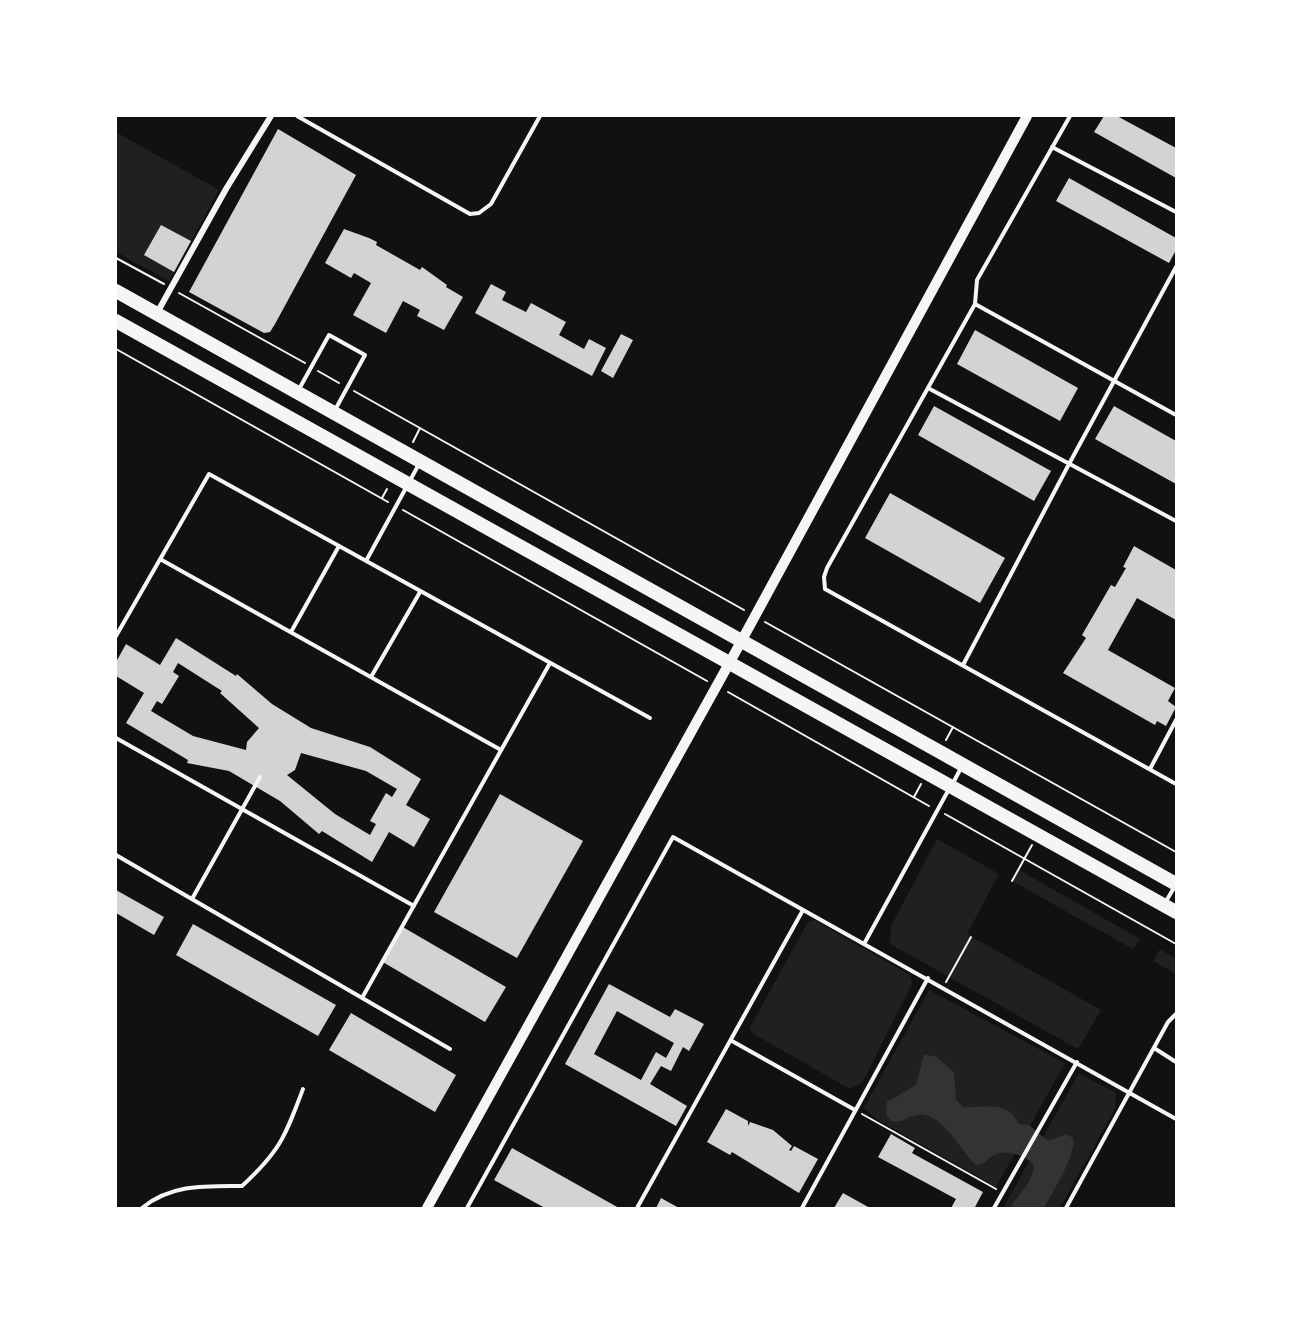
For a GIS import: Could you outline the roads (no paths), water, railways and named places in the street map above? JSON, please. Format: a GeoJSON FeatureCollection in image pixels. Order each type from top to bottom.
{"type":"FeatureCollection","features":[{"type":"Feature","properties":{"kind":"main road"},"geometry":{"type":"LineString","coordinates":[[116,291],[1176,883]]}},
{"type":"Feature","properties":{"kind":"main road"},"geometry":{"type":"LineString","coordinates":[[116,321],[1170,909]]}},
{"type":"Feature","properties":{"kind":"street"},"geometry":{"type":"LineString","coordinates":[[156,314],[225,189],[272,116]]}},
{"type":"Feature","properties":{"kind":"street"},"geometry":{"type":"LineString","coordinates":[[427,1209],[730,663],[1027,116]]}},
{"type":"Feature","properties":{"kind":"lane"},"geometry":{"type":"LineString","coordinates":[[297,116],[470,214],[479,213],[491,204],[540,116]]}},
{"type":"Feature","properties":{"kind":"lane"},"geometry":{"type":"LineString","coordinates":[[1070,116],[977,280],[975,304],[827,568],[824,577],[825,589],[1176,784]]}},
{"type":"Feature","properties":{"kind":"lane"},"geometry":{"type":"LineString","coordinates":[[1052,147],[1176,212]]}},
{"type":"Feature","properties":{"kind":"lane"},"geometry":{"type":"LineString","coordinates":[[963,665],[1176,267]]}},
{"type":"Feature","properties":{"kind":"lane"},"geometry":{"type":"LineString","coordinates":[[975,304],[1176,415]]}},
{"type":"Feature","properties":{"kind":"lane"},"geometry":{"type":"LineString","coordinates":[[297,393],[329,335],[365,356],[334,413]]}},
{"type":"Feature","properties":{"kind":"lane"},"geometry":{"type":"LineString","coordinates":[[928,388],[1176,521]]}},
{"type":"Feature","properties":{"kind":"lane"},"geometry":{"type":"LineString","coordinates":[[366,561],[420,461]]}},
{"type":"Feature","properties":{"kind":"lane"},"geometry":{"type":"LineString","coordinates":[[116,636],[209,474],[650,718]]}},
{"type":"Feature","properties":{"kind":"lane"},"geometry":{"type":"LineString","coordinates":[[291,632],[339,546]]}},
{"type":"Feature","properties":{"kind":"lane"},"geometry":{"type":"LineString","coordinates":[[160,559],[501,750]]}},
{"type":"Feature","properties":{"kind":"lane"},"geometry":{"type":"LineString","coordinates":[[371,677],[420,592]]}},
{"type":"Feature","properties":{"kind":"lane"},"geometry":{"type":"LineString","coordinates":[[362,998],[550,663]]}},
{"type":"Feature","properties":{"kind":"lane"},"geometry":{"type":"LineString","coordinates":[[1150,769],[1176,720]]}},
{"type":"Feature","properties":{"kind":"lane"},"geometry":{"type":"LineString","coordinates":[[116,738],[414,906]]}},
{"type":"Feature","properties":{"kind":"lane"},"geometry":{"type":"LineString","coordinates":[[864,944],[963,763]]}},
{"type":"Feature","properties":{"kind":"lane"},"geometry":{"type":"LineString","coordinates":[[192,900],[260,777]]}},
{"type":"Feature","properties":{"kind":"lane"},"geometry":{"type":"LineString","coordinates":[[467,1209],[673,837],[1176,1119]]}},
{"type":"Feature","properties":{"kind":"lane"},"geometry":{"type":"LineString","coordinates":[[116,855],[450,1049]]}},
{"type":"Feature","properties":{"kind":"lane"},"geometry":{"type":"LineString","coordinates":[[1170,909],[1176,883]]}},
{"type":"Feature","properties":{"kind":"lane"},"geometry":{"type":"LineString","coordinates":[[637,1209],[803,910]]}},
{"type":"Feature","properties":{"kind":"lane"},"geometry":{"type":"LineString","coordinates":[[802,1209],[928,978]]}},
{"type":"Feature","properties":{"kind":"lane"},"geometry":{"type":"LineString","coordinates":[[1066,1209],[1168,1022],[1176,1014]]}},
{"type":"Feature","properties":{"kind":"lane"},"geometry":{"type":"LineString","coordinates":[[732,1041],[855,1110]]}},
{"type":"Feature","properties":{"kind":"lane"},"geometry":{"type":"LineString","coordinates":[[1154,1048],[1176,1062]]}},
{"type":"Feature","properties":{"kind":"lane"},"geometry":{"type":"LineString","coordinates":[[994,1209],[1077,1062]]}},
{"type":"Feature","properties":{"kind":"lane"},"geometry":{"type":"LineString","coordinates":[[142,1209],[153,1199],[184,1187],[242,1186],[274,1154],[287,1133],[303,1089]]}}]}
